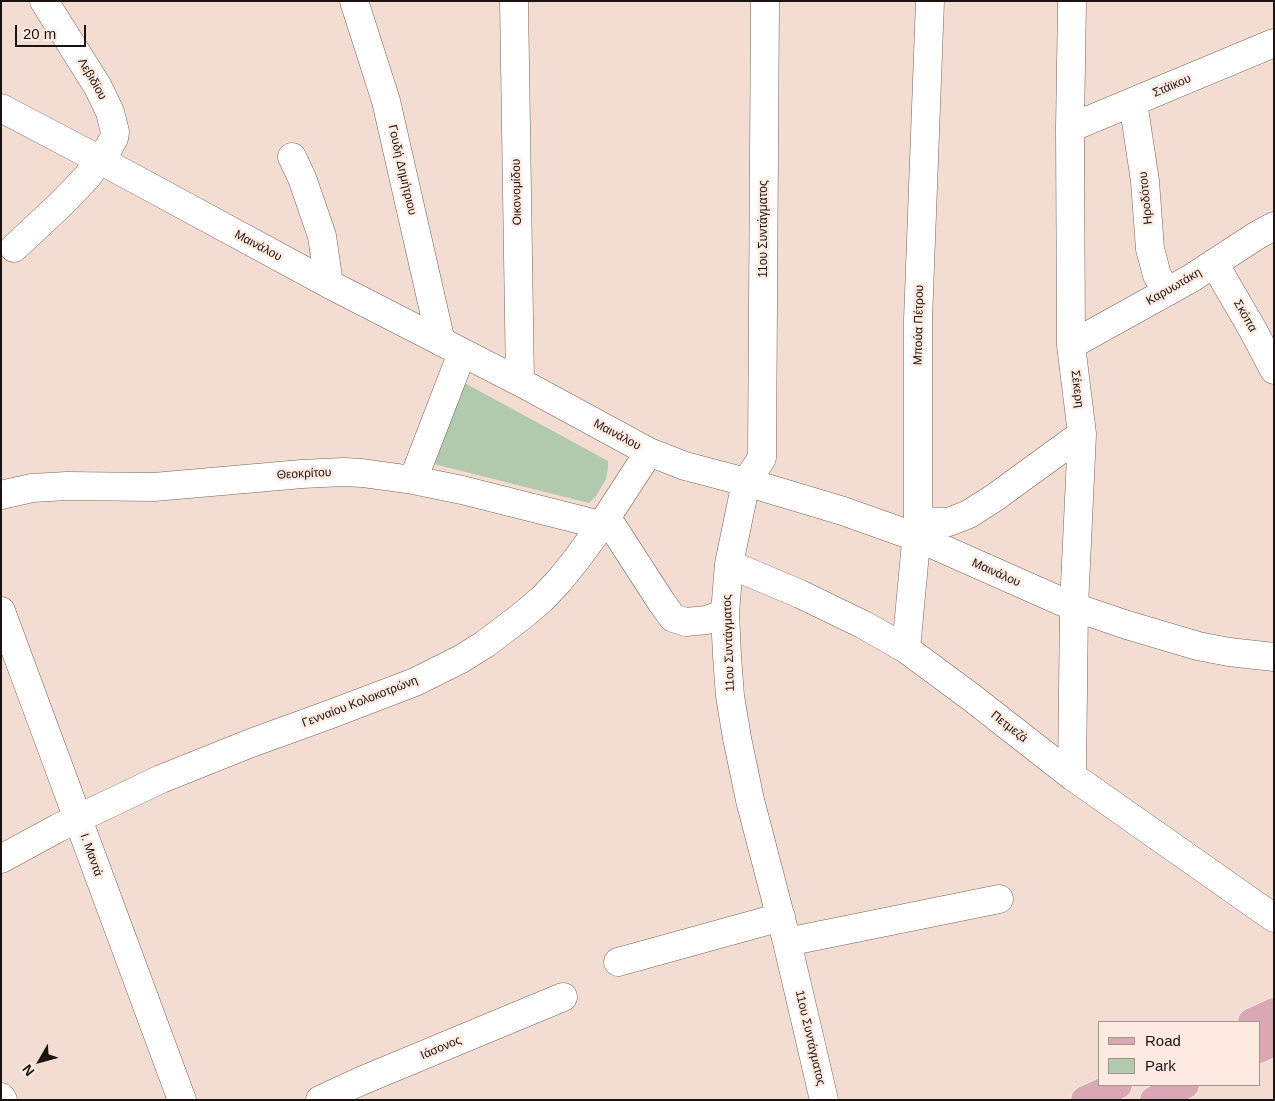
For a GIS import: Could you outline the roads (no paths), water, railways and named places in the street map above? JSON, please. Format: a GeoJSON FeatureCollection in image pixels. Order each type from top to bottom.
{"type":"FeatureCollection","features":[{"type":"Feature","properties":{"kind":"main road"},"geometry":{"type":"LineString","coordinates":[[1254,1021],[1274,1012]]}},
{"type":"Feature","properties":{"kind":"main road"},"geometry":{"type":"LineString","coordinates":[[1260,1049],[1274,1042]]}},
{"type":"Feature","properties":{"kind":"main road"},"geometry":{"type":"LineString","coordinates":[[1085,1100],[1116,1086]]}},
{"type":"Feature","properties":{"kind":"main road"},"geometry":{"type":"LineString","coordinates":[[1154,1100],[1183,1086]]}},
{"type":"Feature","properties":{"kind":"street","name":"Λεβιδίου"},"geometry":{"type":"LineString","coordinates":[[14,248],[87,177],[114,138],[115,132],[110,112],[98,87],[44,1]]}},
{"type":"Feature","properties":{"kind":"street","name":"Γουδή Δημήτριου"},"geometry":{"type":"LineString","coordinates":[[354,1],[386,101],[451,347]]}},
{"type":"Feature","properties":{"kind":"street","name":"Οικονομίδου"},"geometry":{"type":"LineString","coordinates":[[514,1],[520,382]]}},
{"type":"Feature","properties":{"kind":"street","name":"11ου Συντάγματος"},"geometry":{"type":"LineString","coordinates":[[765,1],[762,458],[746,482],[729,564],[725,613],[727,656],[737,738],[750,800],[784,930],[824,1100]]}},
{"type":"Feature","properties":{"kind":"street","name":"Μπούα Πέτρου"},"geometry":{"type":"LineString","coordinates":[[906,649],[917,529],[918,320],[930,1]]}},
{"type":"Feature","properties":{"kind":"street","name":"Σέκερη"},"geometry":{"type":"LineString","coordinates":[[1072,1],[1070,128],[1071,345],[1082,434],[1074,608],[1072,776]]}},
{"type":"Feature","properties":{"kind":"street","name":"Στάϊκου"},"geometry":{"type":"LineString","coordinates":[[1070,128],[1274,43]]}},
{"type":"Feature","properties":{"kind":"street","name":"Ηροδότου"},"geometry":{"type":"LineString","coordinates":[[1133,102],[1145,181],[1150,249],[1157,275],[1167,292]]}},
{"type":"Feature","properties":{"kind":"street","name":"Μαινάλου"},"geometry":{"type":"LineString","coordinates":[[1,108],[329,284],[520,382],[649,452],[685,466],[843,511],[917,529],[1074,608],[1198,646],[1274,657]]}},
{"type":"Feature","properties":{"kind":"street"},"geometry":{"type":"LineString","coordinates":[[292,157],[302,178],[322,236],[329,284]]}},
{"type":"Feature","properties":{"kind":"street","name":"Καρυωτάκη"},"geometry":{"type":"LineString","coordinates":[[1071,345],[1167,292],[1274,226]]}},
{"type":"Feature","properties":{"kind":"street","name":"Σκόπα"},"geometry":{"type":"LineString","coordinates":[[1214,263],[1254,330],[1274,370]]}},
{"type":"Feature","properties":{"kind":"street"},"geometry":{"type":"LineString","coordinates":[[414,480],[451,347]]}},
{"type":"Feature","properties":{"kind":"street"},"geometry":{"type":"LineString","coordinates":[[917,529],[949,522],[969,514],[1082,434]]}},
{"type":"Feature","properties":{"kind":"street","name":"Γενναίου Κολοκοτρώνη"},"geometry":{"type":"LineString","coordinates":[[1,859],[77,818],[161,779],[251,743],[406,686],[461,659],[485,644],[504,631],[542,599],[576,560],[604,522],[649,452]]}},
{"type":"Feature","properties":{"kind":"street","name":"Θεοκρίτου"},"geometry":{"type":"LineString","coordinates":[[1,495],[32,488],[67,486],[154,487],[344,472],[414,480],[510,501],[581,520],[604,522]]}},
{"type":"Feature","properties":{"kind":"street"},"geometry":{"type":"LineString","coordinates":[[604,522],[673,618],[686,622],[707,620],[725,613]]}},
{"type":"Feature","properties":{"kind":"street","name":"Πετμεζά"},"geometry":{"type":"LineString","coordinates":[[729,564],[800,594],[864,625],[906,649],[1072,776],[1274,918]]}},
{"type":"Feature","properties":{"kind":"street","name":"Ι. Μαντά"},"geometry":{"type":"LineString","coordinates":[[1,611],[182,1100]]}},
{"type":"Feature","properties":{"kind":"street"},"geometry":{"type":"LineString","coordinates":[[618,962],[784,930],[999,899]]}},
{"type":"Feature","properties":{"kind":"street","name":"Ιάσονος"},"geometry":{"type":"LineString","coordinates":[[320,1100],[563,997]]}}]}
